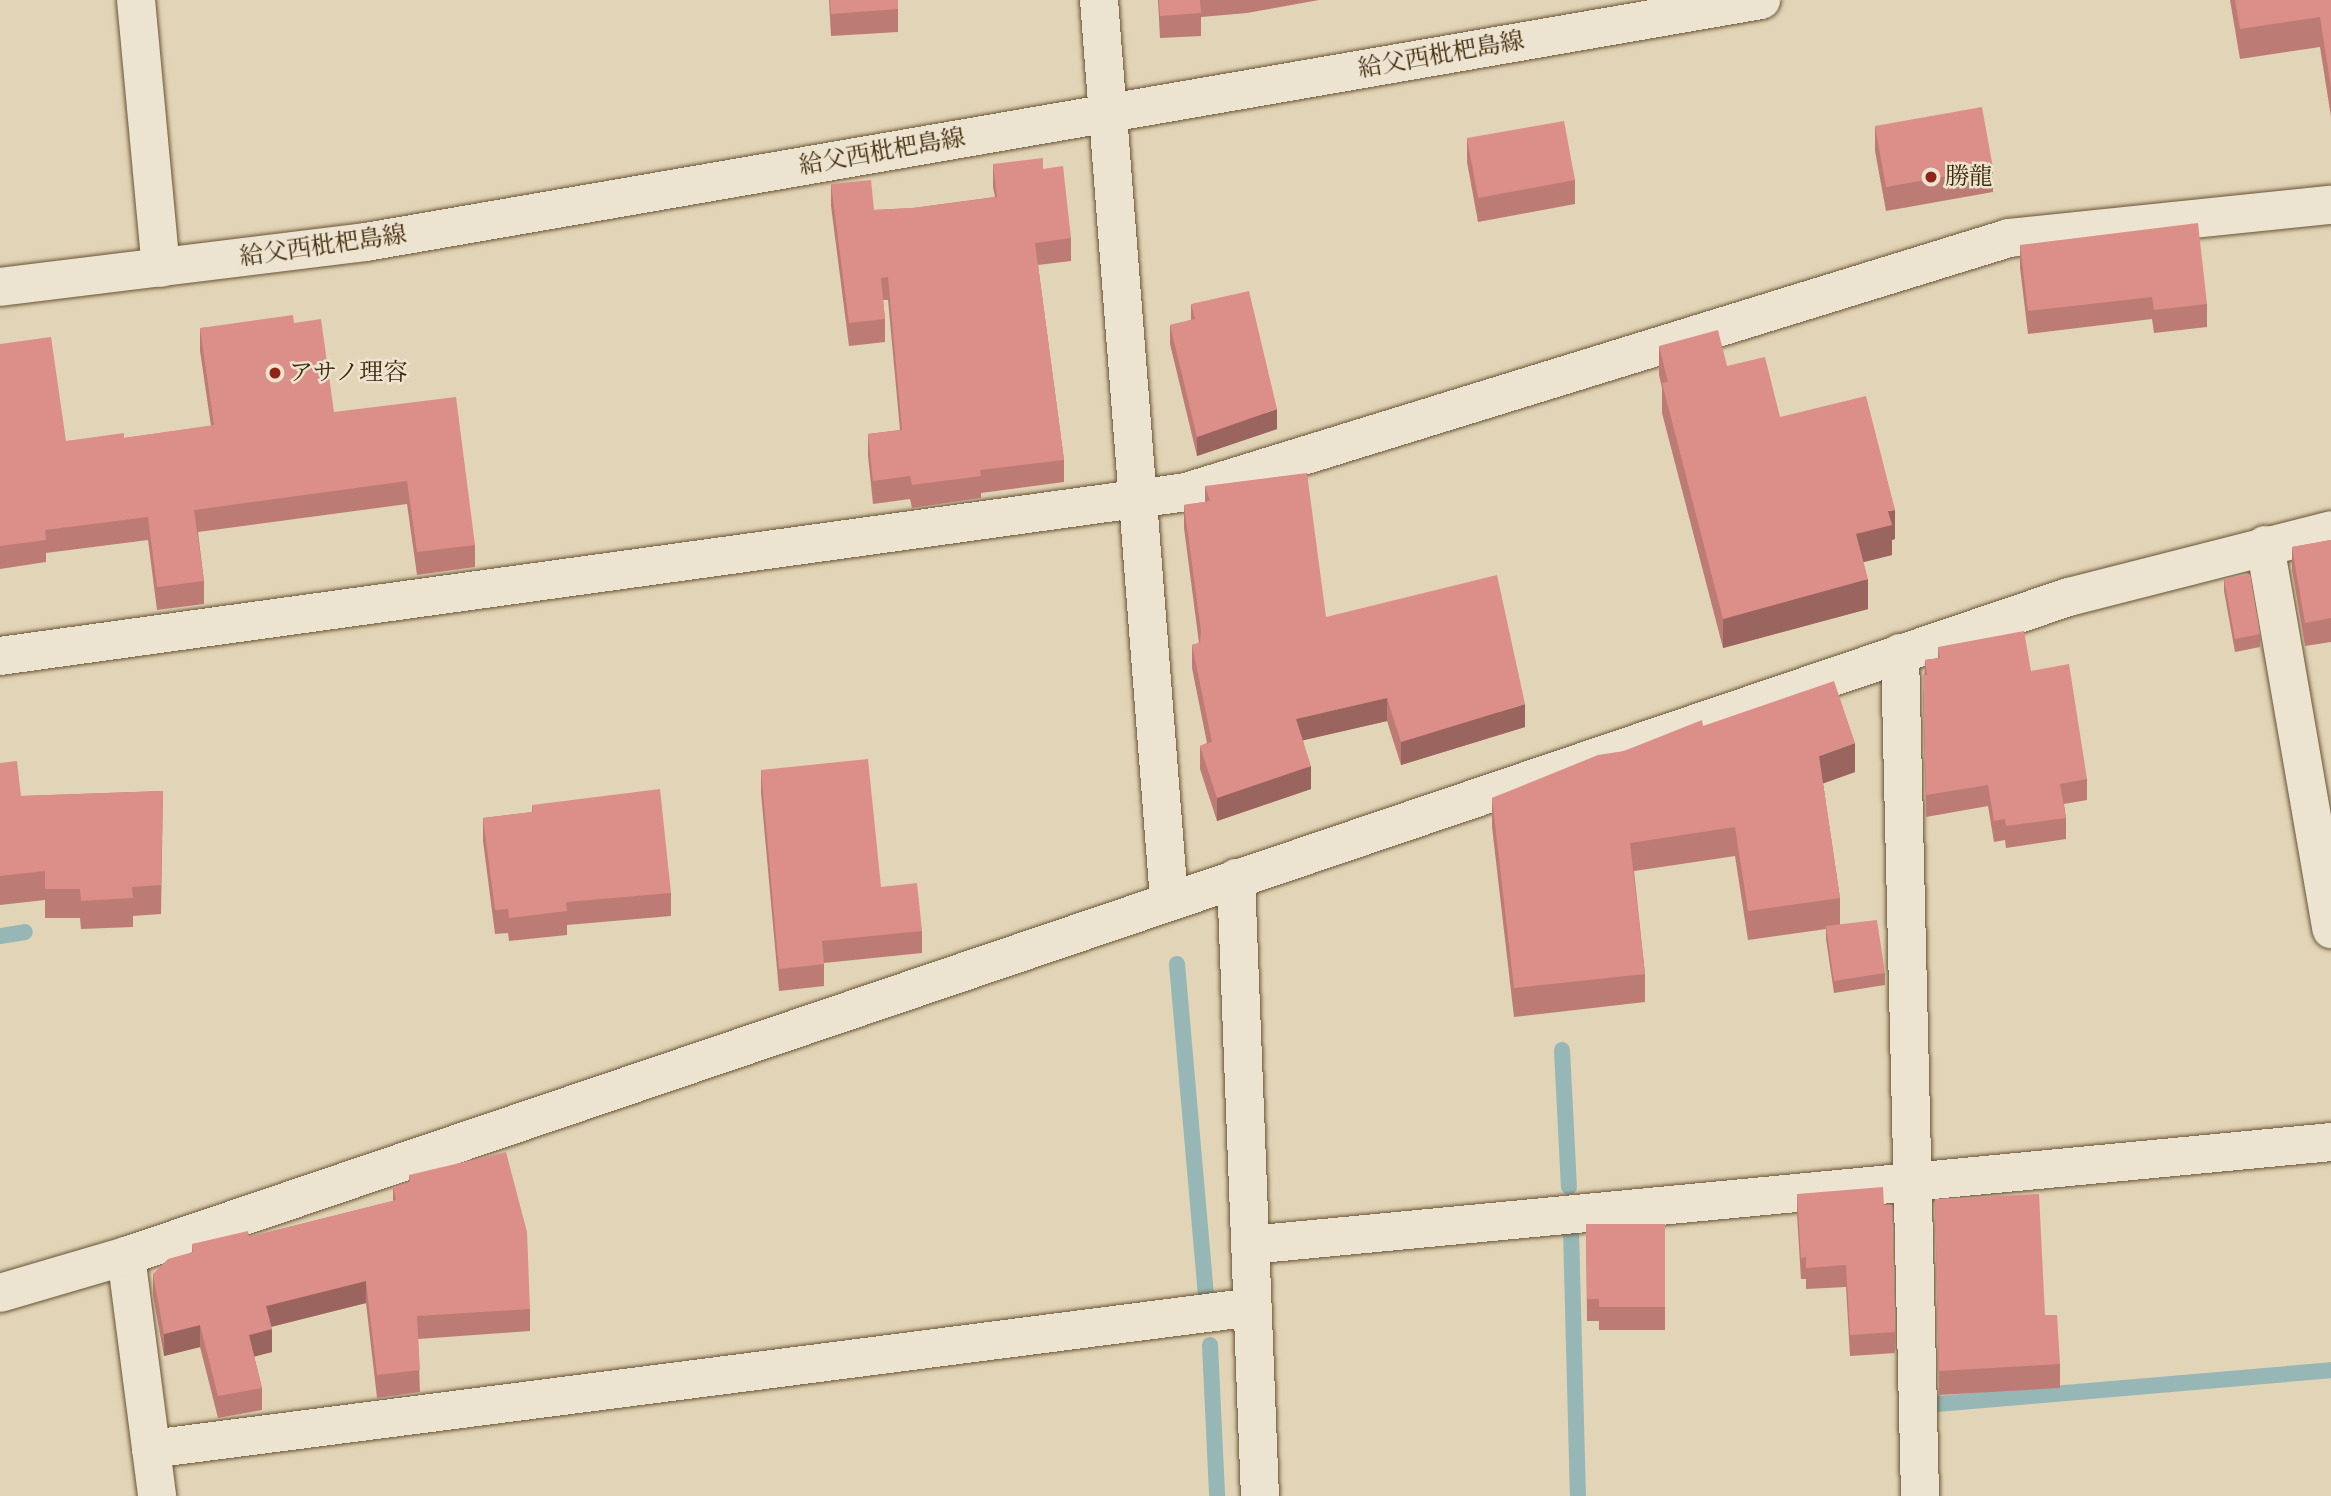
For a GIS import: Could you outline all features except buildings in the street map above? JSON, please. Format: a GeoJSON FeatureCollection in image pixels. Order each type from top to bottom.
{"type":"FeatureCollection","features":[{"type":"Feature","properties":{"kind":"street"},"geometry":{"type":"LineString","coordinates":[[136,0],[160,268]]}},
{"type":"Feature","properties":{"kind":"street"},"geometry":{"type":"LineString","coordinates":[[1099,0],[1169,899]]}},
{"type":"Feature","properties":{"kind":"street","name":"給父西枇杷島線"},"geometry":{"type":"LineString","coordinates":[[0,287],[366,242],[1761,0]]}},
{"type":"Feature","properties":{"kind":"street"},"geometry":{"type":"LineString","coordinates":[[0,656],[1186,492],[2009,238],[2331,205]]}},
{"type":"Feature","properties":{"kind":"street"},"geometry":{"type":"LineString","coordinates":[[0,1293],[126,1256],[1169,899],[2069,597],[2331,530]]}},
{"type":"Feature","properties":{"kind":"street"},"geometry":{"type":"LineString","coordinates":[[2265,545],[2331,929]]}},
{"type":"Feature","properties":{"kind":"street"},"geometry":{"type":"LineString","coordinates":[[1900,653],[1920,1496]]}},
{"type":"Feature","properties":{"kind":"street"},"geometry":{"type":"LineString","coordinates":[[1236,878],[1260,1496]]}},
{"type":"Feature","properties":{"kind":"street"},"geometry":{"type":"LineString","coordinates":[[1250,1245],[2331,1142]]}},
{"type":"Feature","properties":{"kind":"street"},"geometry":{"type":"LineString","coordinates":[[126,1256],[157,1496]]}},
{"type":"Feature","properties":{"kind":"street"},"geometry":{"type":"LineString","coordinates":[[151,1449],[1253,1307]]}},
{"type":"Feature","properties":{"kind":"waterway"},"geometry":{"type":"LineString","coordinates":[[0,936],[25,932]]}},
{"type":"Feature","properties":{"kind":"waterway"},"geometry":{"type":"LineString","coordinates":[[1177,964],[1206,1293]]}},
{"type":"Feature","properties":{"kind":"waterway"},"geometry":{"type":"LineString","coordinates":[[1562,1050],[1569,1187]]}},
{"type":"Feature","properties":{"kind":"waterway"},"geometry":{"type":"LineString","coordinates":[[1571,1231],[1578,1496]]}},
{"type":"Feature","properties":{"kind":"waterway"},"geometry":{"type":"LineString","coordinates":[[1210,1345],[1217,1496]]}},
{"type":"Feature","properties":{"kind":"waterway"},"geometry":{"type":"LineString","coordinates":[[1937,1404],[2331,1370]]}},
{"type":"Feature","properties":{"kind":"place","name":"勝龍"},"geometry":{"type":"Point","coordinates":[1931,177]}},
{"type":"Feature","properties":{"kind":"place","name":"アサノ理容"},"geometry":{"type":"Point","coordinates":[275,373]}}]}
